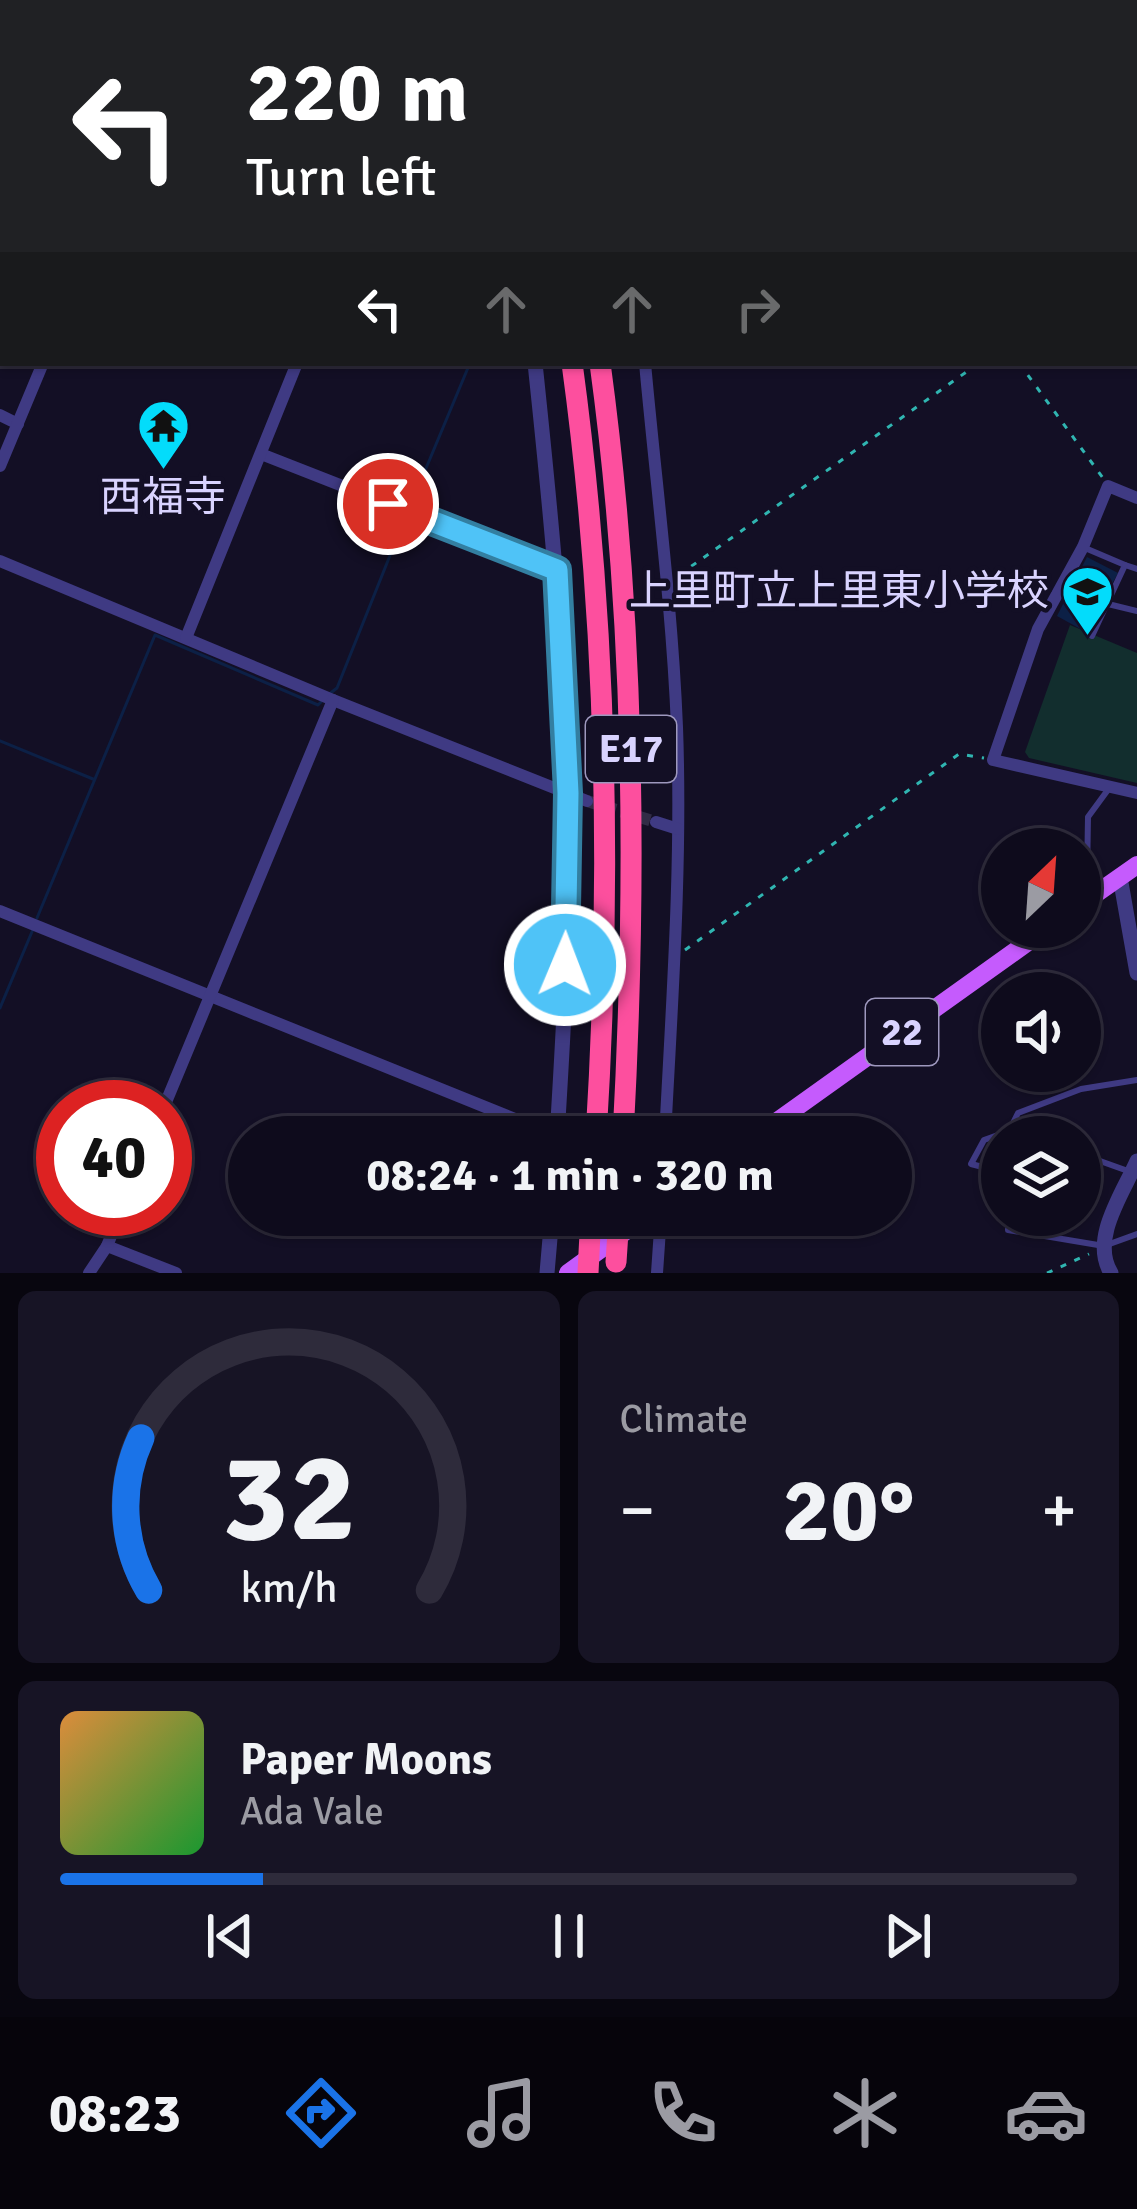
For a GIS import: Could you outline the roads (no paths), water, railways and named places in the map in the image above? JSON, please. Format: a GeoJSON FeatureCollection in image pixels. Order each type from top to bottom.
{"type":"FeatureCollection","features":[{"type":"Feature","properties":{"kind":"highway","name":"E17"},"geometry":{"type":"LineString","coordinates":[[572,366],[590,518],[604,746],[597,1116]]}},
{"type":"Feature","properties":{"kind":"highway","name":"E17"},"geometry":{"type":"LineString","coordinates":[[600,366],[618,517],[631,745],[632,881],[624,1116]]}},
{"type":"Feature","properties":{"kind":"highway"},"geometry":{"type":"LineString","coordinates":[[587,1273],[590,1236]]}},
{"type":"Feature","properties":{"kind":"highway"},"geometry":{"type":"LineString","coordinates":[[615,1267],[617,1236]]}},
{"type":"Feature","properties":{"kind":"main road"},"geometry":{"type":"LineString","coordinates":[[1101,890],[1129,871]]}},
{"type":"Feature","properties":{"kind":"main road","name":"22"},"geometry":{"type":"LineString","coordinates":[[784,1116],[1020,948]]}},
{"type":"Feature","properties":{"kind":"main road"},"geometry":{"type":"LineString","coordinates":[[568,1273],[620,1236]]}},
{"type":"Feature","properties":{"kind":"street"},"geometry":{"type":"LineString","coordinates":[[0,466],[42,366]]}},
{"type":"Feature","properties":{"kind":"street"},"geometry":{"type":"LineString","coordinates":[[186,638],[296,366]]}},
{"type":"Feature","properties":{"kind":"street"},"geometry":{"type":"LineString","coordinates":[[535,366],[557,570],[568,793],[558,1116]]}},
{"type":"Feature","properties":{"kind":"street"},"geometry":{"type":"LineString","coordinates":[[646,366],[668,583],[678,829],[666,1116]]}},
{"type":"Feature","properties":{"kind":"street"},"geometry":{"type":"LineString","coordinates":[[0,415],[18,424]]}},
{"type":"Feature","properties":{"kind":"street"},"geometry":{"type":"LineString","coordinates":[[262,454],[557,570]]}},
{"type":"Feature","properties":{"kind":"street"},"geometry":{"type":"LineString","coordinates":[[1137,498],[1108,486],[1083,547],[1038,629],[993,760],[1137,793]]}},
{"type":"Feature","properties":{"kind":"street"},"geometry":{"type":"LineString","coordinates":[[0,561],[587,800]]}},
{"type":"Feature","properties":{"kind":"street"},"geometry":{"type":"LineString","coordinates":[[175,1080],[333,700]]}},
{"type":"Feature","properties":{"kind":"street"},"geometry":{"type":"LineString","coordinates":[[656,822],[678,829]]}},
{"type":"Feature","properties":{"kind":"street"},"geometry":{"type":"LineString","coordinates":[[1129,871],[1137,973]]}},
{"type":"Feature","properties":{"kind":"street"},"geometry":{"type":"LineString","coordinates":[[0,911],[505,1116]]}},
{"type":"Feature","properties":{"kind":"street"},"geometry":{"type":"LineString","coordinates":[[1111,1273],[1103,1249],[1134,1166]]}},
{"type":"Feature","properties":{"kind":"street"},"geometry":{"type":"LineString","coordinates":[[89,1273],[111,1236]]}},
{"type":"Feature","properties":{"kind":"street"},"geometry":{"type":"LineString","coordinates":[[548,1273],[551,1236]]}},
{"type":"Feature","properties":{"kind":"street"},"geometry":{"type":"LineString","coordinates":[[657,1273],[660,1236]]}},
{"type":"Feature","properties":{"kind":"street"},"geometry":{"type":"LineString","coordinates":[[107,1246],[176,1273]]}},
{"type":"Feature","properties":{"kind":"lane"},"geometry":{"type":"LineString","coordinates":[[1083,547],[1137,569]]}},
{"type":"Feature","properties":{"kind":"lane"},"geometry":{"type":"LineString","coordinates":[[1092,637],[1124,565]]}},
{"type":"Feature","properties":{"kind":"lane"},"geometry":{"type":"LineString","coordinates":[[1108,604],[1137,611]]}},
{"type":"Feature","properties":{"kind":"lane"},"geometry":{"type":"LineString","coordinates":[[1086,828],[1091,810],[1110,787]]}},
{"type":"Feature","properties":{"kind":"lane"},"geometry":{"type":"LineString","coordinates":[[1017,1116],[1081,1089],[1137,1080]]}},
{"type":"Feature","properties":{"kind":"lane"},"geometry":{"type":"LineString","coordinates":[[981,1146],[971,1164],[981,1167]]}},
{"type":"Feature","properties":{"kind":"lane"},"geometry":{"type":"LineString","coordinates":[[1101,1159],[1134,1166]]}},
{"type":"Feature","properties":{"kind":"lane"},"geometry":{"type":"LineString","coordinates":[[1038,1236],[1103,1249],[1137,1234]]}},
{"type":"Feature","properties":{"kind":"water"},"geometry":{"type":"Polygon","coordinates":[[[1087,557],[1118,573],[1086,632],[1057,616],[1087,557]]]}},
{"type":"Feature","properties":{"kind":"waterway"},"geometry":{"type":"LineString","coordinates":[[409,509],[469,366]]}},
{"type":"Feature","properties":{"kind":"waterway"},"geometry":{"type":"LineString","coordinates":[[328,695],[337,688],[405,518]]}},
{"type":"Feature","properties":{"kind":"waterway"},"geometry":{"type":"LineString","coordinates":[[37,918],[155,635],[318,705],[321,702]]}},
{"type":"Feature","properties":{"kind":"waterway"},"geometry":{"type":"LineString","coordinates":[[0,741],[93,779]]}},
{"type":"Feature","properties":{"kind":"waterway"},"geometry":{"type":"LineString","coordinates":[[0,1008],[34,927]]}},
{"type":"Feature","properties":{"kind":"tunnel"},"geometry":{"type":"LineString","coordinates":[[587,801],[656,822]]}},
{"type":"Feature","properties":{"kind":"place","name":"西福寺"},"geometry":{"type":"Point","coordinates":[163,471]}},
{"type":"Feature","properties":{"kind":"place","name":"上里町立上里東小学校"},"geometry":{"type":"Point","coordinates":[1088,637]}}]}
